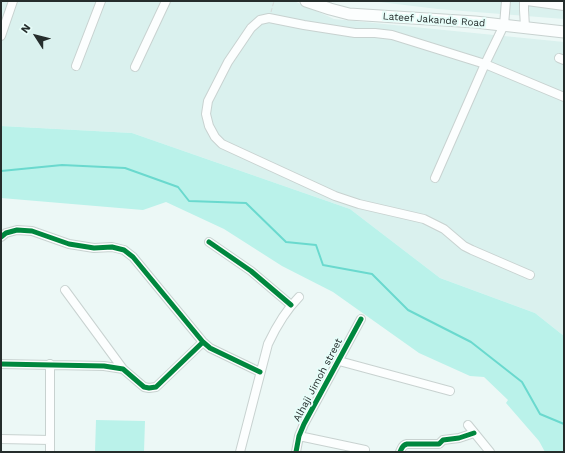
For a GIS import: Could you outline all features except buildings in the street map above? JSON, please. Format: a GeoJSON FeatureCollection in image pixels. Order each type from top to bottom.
{"type":"FeatureCollection","features":[{"type":"Feature","properties":{"kind":"main road","name":"Lateef Jakande Road"},"geometry":{"type":"LineString","coordinates":[[306,1],[349,14],[504,25],[564,32]]}},
{"type":"Feature","properties":{"kind":"street"},"geometry":{"type":"LineString","coordinates":[[1,36],[13,1]]}},
{"type":"Feature","properties":{"kind":"street"},"geometry":{"type":"LineString","coordinates":[[76,66],[101,1]]}},
{"type":"Feature","properties":{"kind":"street"},"geometry":{"type":"LineString","coordinates":[[135,67],[166,1]]}},
{"type":"Feature","properties":{"kind":"street"},"geometry":{"type":"LineString","coordinates":[[435,178],[485,64],[504,25],[506,1]]}},
{"type":"Feature","properties":{"kind":"street"},"geometry":{"type":"LineString","coordinates":[[525,27],[524,10],[526,1],[564,6]]}},
{"type":"Feature","properties":{"kind":"street"},"geometry":{"type":"LineString","coordinates":[[530,275],[464,246],[444,229],[424,219],[359,204],[335,196],[222,144],[215,137],[209,126],[206,114],[208,101],[228,62],[251,28],[260,20],[268,18],[355,33],[392,35],[485,64],[564,97]]}},
{"type":"Feature","properties":{"kind":"street"},"geometry":{"type":"LineString","coordinates":[[1,237],[6,233],[17,230],[25,230],[69,244],[94,248],[124,250],[133,257],[203,342],[210,348],[260,372]]}},
{"type":"Feature","properties":{"kind":"street"},"geometry":{"type":"LineString","coordinates":[[209,242],[250,271],[291,305]]}},
{"type":"Feature","properties":{"kind":"street"},"geometry":{"type":"LineString","coordinates":[[64,290],[123,369],[144,387],[156,387],[203,342]]}},
{"type":"Feature","properties":{"kind":"street"},"geometry":{"type":"LineString","coordinates":[[240,452],[268,344],[274,331],[291,305],[299,297]]}},
{"type":"Feature","properties":{"kind":"street","name":"Alhaji Jimoh street"},"geometry":{"type":"LineString","coordinates":[[296,452],[299,436],[317,399],[361,319]]}},
{"type":"Feature","properties":{"kind":"street"},"geometry":{"type":"LineString","coordinates":[[339,361],[450,391]]}},
{"type":"Feature","properties":{"kind":"street"},"geometry":{"type":"LineString","coordinates":[[1,364],[104,366],[123,369]]}},
{"type":"Feature","properties":{"kind":"street"},"geometry":{"type":"LineString","coordinates":[[50,364],[50,452]]}},
{"type":"Feature","properties":{"kind":"street"},"geometry":{"type":"LineString","coordinates":[[468,425],[490,452]]}},
{"type":"Feature","properties":{"kind":"street"},"geometry":{"type":"LineString","coordinates":[[400,452],[404,444],[439,444],[443,440],[459,438],[474,433]]}},
{"type":"Feature","properties":{"kind":"street"},"geometry":{"type":"LineString","coordinates":[[299,436],[365,450]]}},
{"type":"Feature","properties":{"kind":"street"},"geometry":{"type":"LineString","coordinates":[[1,439],[50,440]]}},
{"type":"Feature","properties":{"kind":"path"},"geometry":{"type":"LineString","coordinates":[[268,18],[274,1]]}},
{"type":"Feature","properties":{"kind":"shaded area"},"geometry":{"type":"Polygon","coordinates":[[[1,1],[294,1],[334,19],[564,42],[564,336],[535,313],[440,278],[350,209],[132,133],[1,126],[1,1]]]}},
{"type":"Feature","properties":{"kind":"shaded area"},"geometry":{"type":"Polygon","coordinates":[[[371,1],[564,1],[564,19],[438,9],[371,1]]]}},
{"type":"Feature","properties":{"kind":"shaded area"},"geometry":{"type":"Polygon","coordinates":[[[1,126],[132,133],[350,209],[440,278],[535,313],[564,336],[564,452],[545,452],[539,441],[506,403],[508,400],[484,377],[470,376],[419,353],[333,292],[282,266],[224,229],[166,202],[143,210],[1,198],[1,126]]]}},
{"type":"Feature","properties":{"kind":"shaded area"},"geometry":{"type":"Polygon","coordinates":[[[96,420],[145,421],[144,452],[95,452],[96,420]]]}},
{"type":"Feature","properties":{"kind":"waterway"},"geometry":{"type":"LineString","coordinates":[[1,171],[62,165],[125,168],[178,187],[189,201],[246,203],[286,242],[316,245],[323,265],[372,274],[408,310],[471,342],[522,382],[540,414],[564,424]]}},
{"type":"Feature","properties":{"kind":"cycle path"},"geometry":{"type":"LineString","coordinates":[[1,237],[6,233],[17,230],[32,231],[69,244],[94,248],[112,247],[124,250],[133,257],[203,342],[210,348],[260,372]]}},
{"type":"Feature","properties":{"kind":"cycle path"},"geometry":{"type":"LineString","coordinates":[[209,242],[251,271],[291,305]]}},
{"type":"Feature","properties":{"kind":"cycle path"},"geometry":{"type":"LineString","coordinates":[[296,452],[299,436],[304,424],[361,319]]}},
{"type":"Feature","properties":{"kind":"cycle path"},"geometry":{"type":"LineString","coordinates":[[1,364],[104,366],[123,369],[144,387],[149,388],[156,387],[203,342]]}},
{"type":"Feature","properties":{"kind":"cycle path"},"geometry":{"type":"LineString","coordinates":[[400,452],[405,444],[439,444],[443,440],[459,438],[474,433]]}}]}
